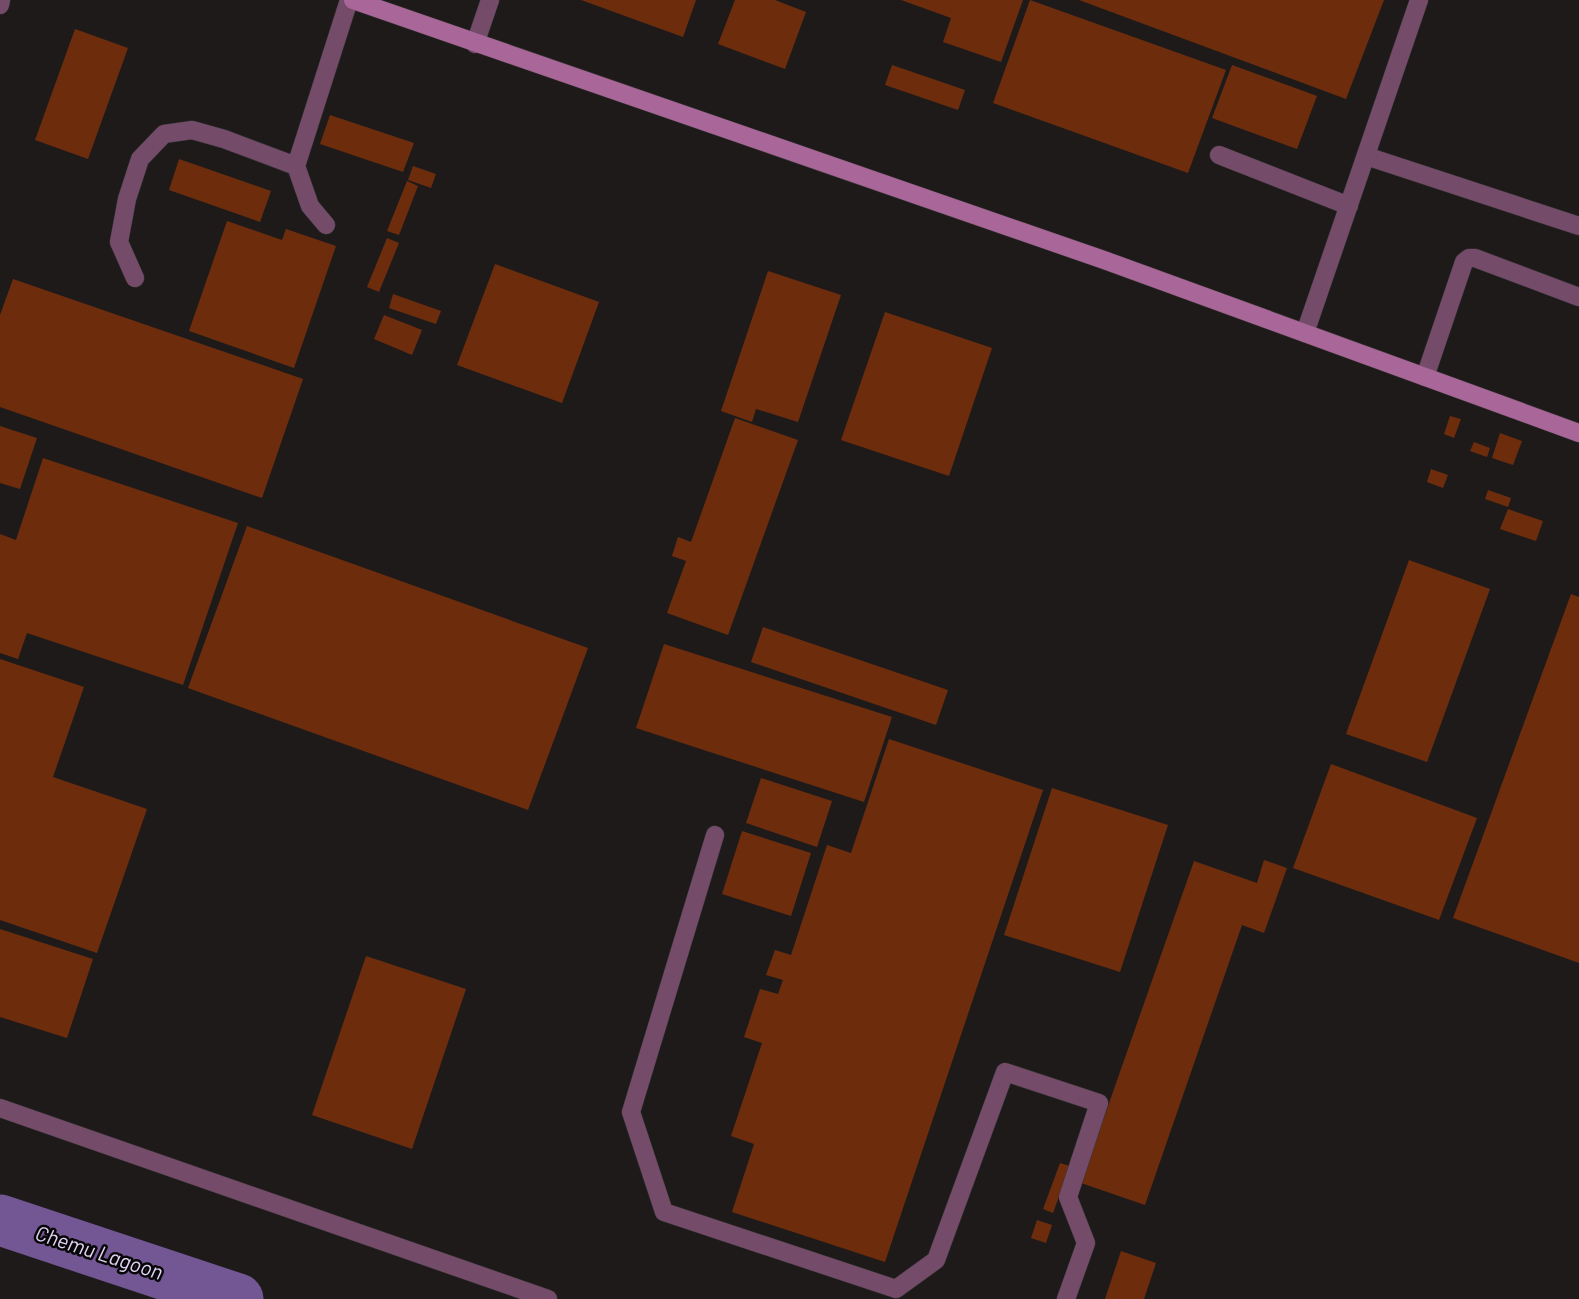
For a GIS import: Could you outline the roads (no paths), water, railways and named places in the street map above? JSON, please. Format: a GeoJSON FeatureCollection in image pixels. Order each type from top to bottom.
{"type":"FeatureCollection","features":[{"type":"Feature","properties":{"kind":"street"},"geometry":{"type":"LineString","coordinates":[[326,225],[310,206],[296,166],[351,0],[1104,260],[1579,433]]}},
{"type":"Feature","properties":{"kind":"street"},"geometry":{"type":"LineString","coordinates":[[475,44],[490,0]]}},
{"type":"Feature","properties":{"kind":"street"},"geometry":{"type":"LineString","coordinates":[[1305,333],[1419,0]]}},
{"type":"Feature","properties":{"kind":"street"},"geometry":{"type":"LineString","coordinates":[[135,278],[119,242],[127,199],[140,159],[164,134],[192,130],[224,138],[296,166]]}},
{"type":"Feature","properties":{"kind":"street"},"geometry":{"type":"LineString","coordinates":[[1219,155],[1349,206]]}},
{"type":"Feature","properties":{"kind":"street"},"geometry":{"type":"LineString","coordinates":[[1366,156],[1579,226]]}},
{"type":"Feature","properties":{"kind":"street"},"geometry":{"type":"LineString","coordinates":[[1425,377],[1464,262],[1469,258],[1579,297]]}},
{"type":"Feature","properties":{"kind":"street"},"geometry":{"type":"LineString","coordinates":[[715,835],[631,1112],[664,1212],[896,1289],[936,1260],[1005,1072],[1099,1103],[1068,1197],[1086,1243],[1066,1299]]}},
{"type":"Feature","properties":{"kind":"street"},"geometry":{"type":"LineString","coordinates":[[0,1108],[548,1299]]}},
{"type":"Feature","properties":{"kind":"waterway","name":"Chemu Lagoon"},"geometry":{"type":"LineString","coordinates":[[0,1220],[238,1299]]}}]}
